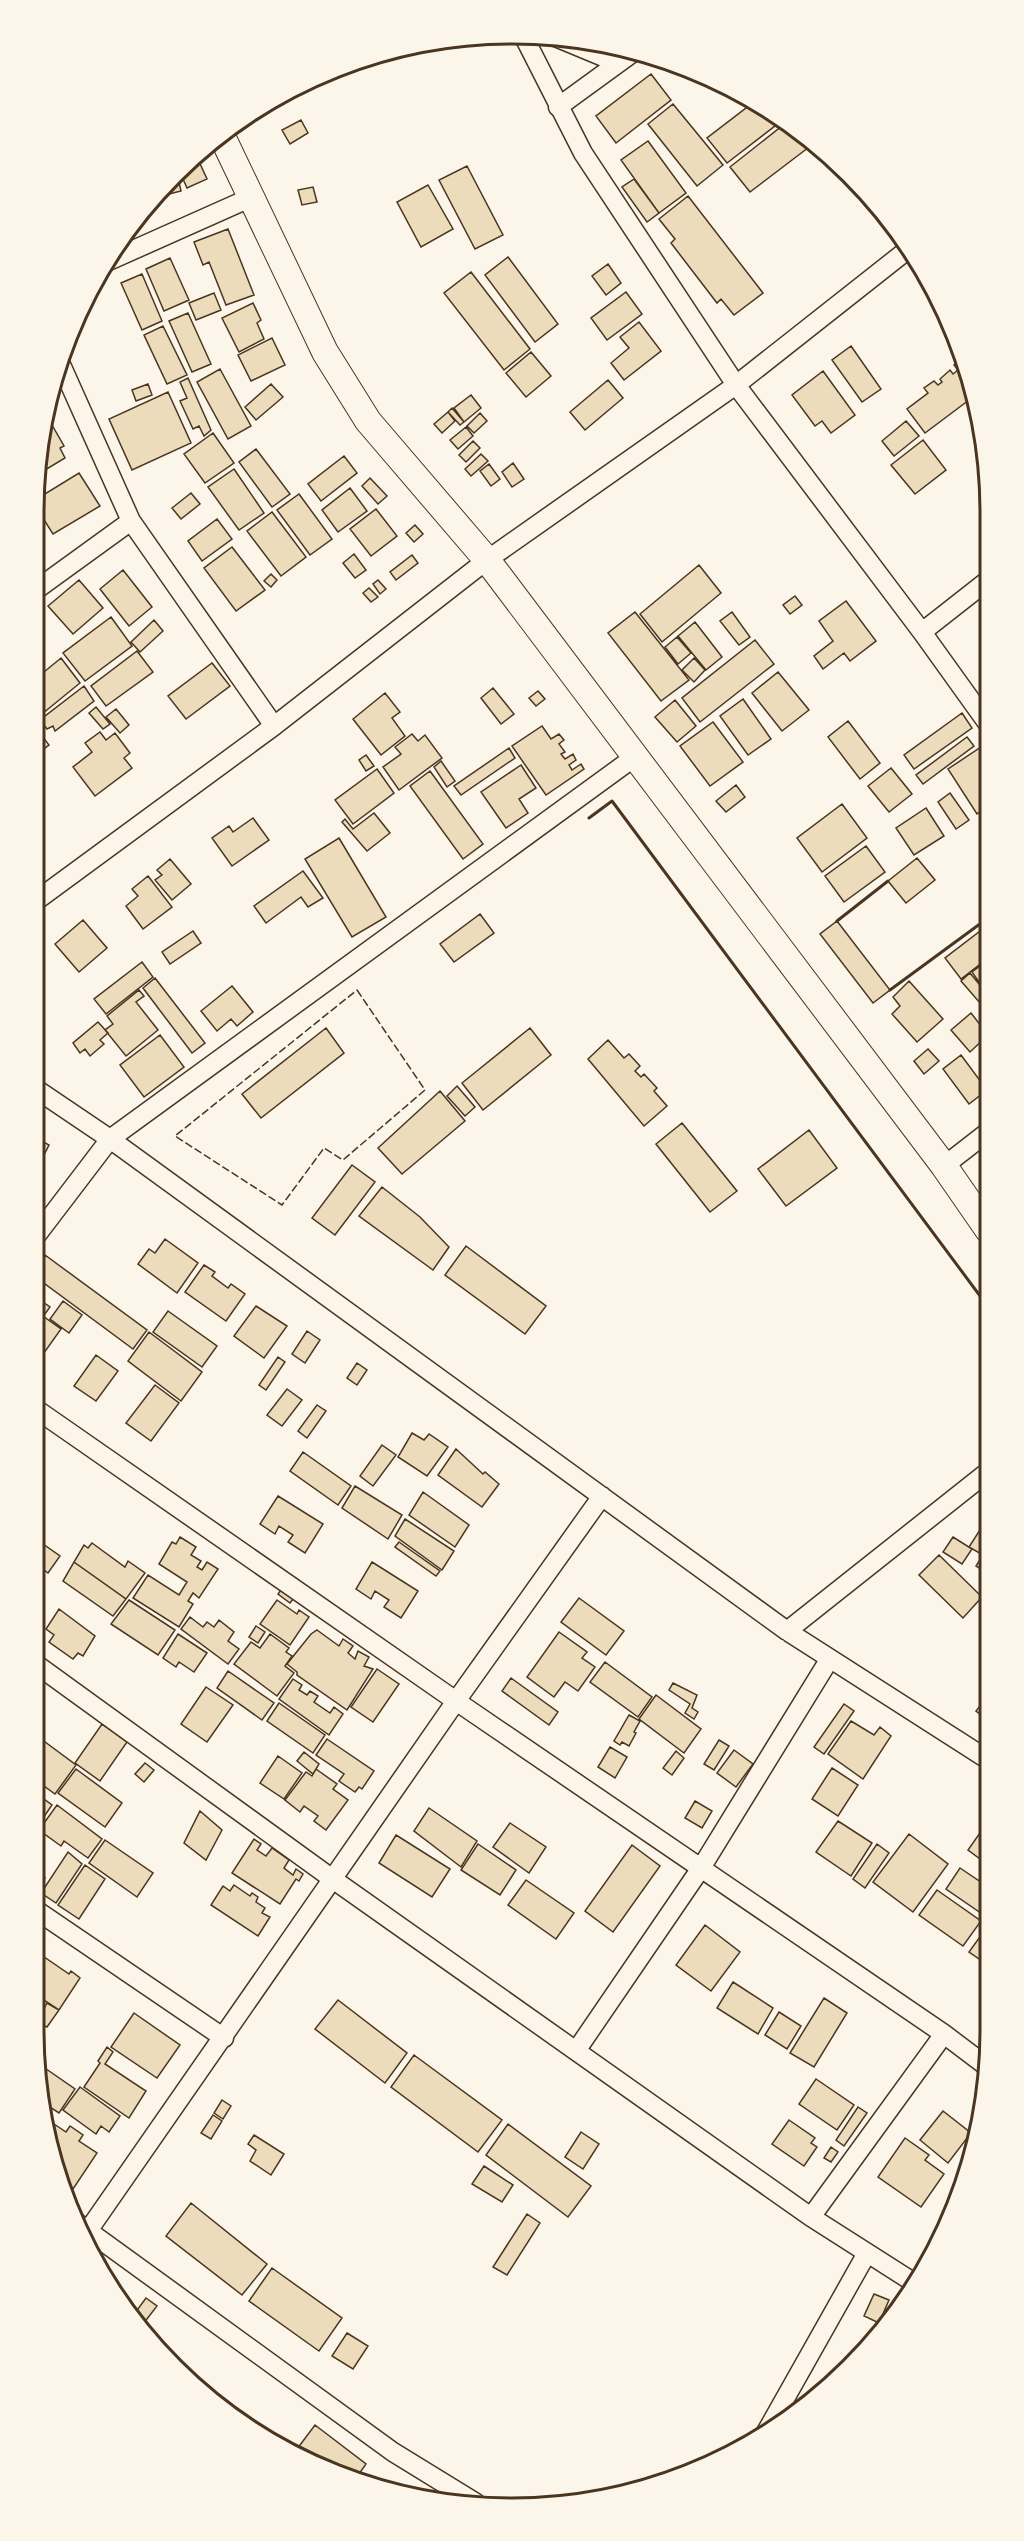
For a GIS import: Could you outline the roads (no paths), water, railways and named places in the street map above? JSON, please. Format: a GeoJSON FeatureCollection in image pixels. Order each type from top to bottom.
{"type":"FeatureCollection","features":[{"type":"Feature","properties":{"kind":"street"},"geometry":{"type":"LineString","coordinates":[[528,45],[583,153],[736,385],[980,713]]}},
{"type":"Feature","properties":{"kind":"street"},"geometry":{"type":"LineString","coordinates":[[588,50],[618,63]]}},
{"type":"Feature","properties":{"kind":"street"},"geometry":{"type":"LineString","coordinates":[[558,106],[625,57]]}},
{"type":"Feature","properties":{"kind":"street"},"geometry":{"type":"LineString","coordinates":[[225,142],[325,352],[368,421],[487,560],[944,1166],[980,1218]]}},
{"type":"Feature","properties":{"kind":"street"},"geometry":{"type":"LineString","coordinates":[[119,256],[252,197]]}},
{"type":"Feature","properties":{"kind":"street"},"geometry":{"type":"LineString","coordinates":[[44,895],[274,726],[487,560],[736,385],[903,253]]}},
{"type":"Feature","properties":{"kind":"street"},"geometry":{"type":"LineString","coordinates":[[65,373],[131,521],[274,726]]}},
{"type":"Feature","properties":{"kind":"street"},"geometry":{"type":"LineString","coordinates":[[44,584],[131,521]]}},
{"type":"Feature","properties":{"kind":"street"},"geometry":{"type":"LineString","coordinates":[[922,632],[980,586]]}},
{"type":"Feature","properties":{"kind":"street"},"geometry":{"type":"LineString","coordinates":[[44,1226],[111,1139],[636,756]]}},
{"type":"Feature","properties":{"kind":"street"},"geometry":{"type":"LineString","coordinates":[[44,1094],[111,1139],[787,1631],[980,1755]]}},
{"type":"Feature","properties":{"kind":"street"},"geometry":{"type":"LineString","coordinates":[[944,1166],[980,1138]]}},
{"type":"Feature","properties":{"kind":"street"},"geometry":{"type":"LineString","coordinates":[[44,1415],[456,1701],[944,2034],[979,2060]]}},
{"type":"Feature","properties":{"kind":"street"},"geometry":{"type":"LineString","coordinates":[[787,1631],[980,1478]]}},
{"type":"Feature","properties":{"kind":"street"},"geometry":{"type":"LineString","coordinates":[[87,2225],[224,2038],[456,1701],[602,1496]]}},
{"type":"Feature","properties":{"kind":"street"},"geometry":{"type":"LineString","coordinates":[[576,2051],[701,1868],[830,1660]]}},
{"type":"Feature","properties":{"kind":"street"},"geometry":{"type":"LineString","coordinates":[[44,1670],[334,1880],[811,2217],[908,2279]]}},
{"type":"Feature","properties":{"kind":"street"},"geometry":{"type":"LineString","coordinates":[[44,1915],[224,2038]]}},
{"type":"Feature","properties":{"kind":"street"},"geometry":{"type":"LineString","coordinates":[[811,2217],[944,2034]]}},
{"type":"Feature","properties":{"kind":"street"},"geometry":{"type":"LineString","coordinates":[[92,2237],[393,2451],[462,2494]]}},
{"type":"Feature","properties":{"kind":"street"},"geometry":{"type":"LineString","coordinates":[[774,2417],[867,2253]]}}]}
